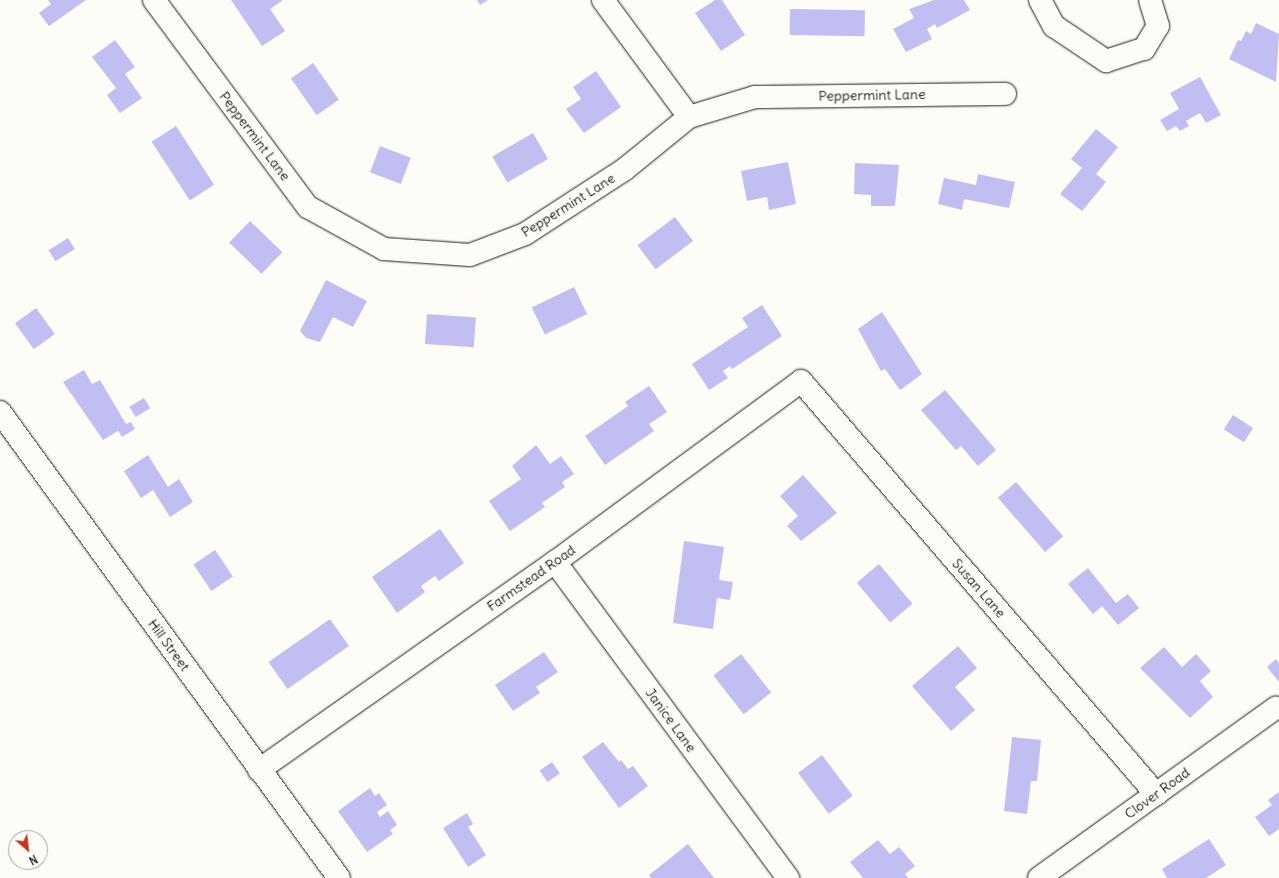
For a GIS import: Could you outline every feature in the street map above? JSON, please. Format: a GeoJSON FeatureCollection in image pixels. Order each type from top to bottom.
{"type":"FeatureCollection","features":[{"type":"Feature","properties":{"kind":"street","name":"Peppermint Lane"},"geometry":{"type":"LineString","coordinates":[[154,0],[308,207],[384,249],[470,255],[525,234],[625,169],[689,117],[755,97],[1005,94]]}},
{"type":"Feature","properties":{"kind":"street"},"geometry":{"type":"LineString","coordinates":[[603,0],[689,117]]}},
{"type":"Feature","properties":{"kind":"street"},"geometry":{"type":"LineString","coordinates":[[1040,0],[1054,26],[1106,61],[1144,49],[1158,26],[1150,0]]}},
{"type":"Feature","properties":{"kind":"street","name":"Farmstead Road"},"geometry":{"type":"LineString","coordinates":[[258,770],[555,562],[801,381]]}},
{"type":"Feature","properties":{"kind":"street","name":"Susan Lane"},"geometry":{"type":"LineString","coordinates":[[801,381],[1156,794]]}},
{"type":"Feature","properties":{"kind":"street","name":"Hill Street"},"geometry":{"type":"LineString","coordinates":[[0,412],[258,770],[339,878]]}},
{"type":"Feature","properties":{"kind":"street","name":"Janice Lane"},"geometry":{"type":"LineString","coordinates":[[555,562],[788,878]]}},
{"type":"Feature","properties":{"kind":"street","name":"Clover Road"},"geometry":{"type":"LineString","coordinates":[[1039,878],[1276,708]]}},
{"type":"Feature","properties":{"kind":"building"},"geometry":{"type":"Polygon","coordinates":[[[48,0],[86,0],[49,26],[39,13],[51,4],[48,0]]]}},
{"type":"Feature","properties":{"kind":"building"},"geometry":{"type":"Polygon","coordinates":[[[231,0],[283,0],[270,9],[285,31],[262,46],[231,0]]]}},
{"type":"Feature","properties":{"kind":"building"},"geometry":{"type":"Polygon","coordinates":[[[477,0],[488,0],[480,5],[477,0]]]}},
{"type":"Feature","properties":{"kind":"building"},"geometry":{"type":"Polygon","coordinates":[[[715,0],[722,0],[745,35],[721,51],[695,13],[715,0]]]}},
{"type":"Feature","properties":{"kind":"building"},"geometry":{"type":"Polygon","coordinates":[[[934,0],[964,0],[970,10],[937,28],[935,24],[927,29],[932,39],[906,52],[893,29],[914,18],[909,9],[934,0]]]}},
{"type":"Feature","properties":{"kind":"building"},"geometry":{"type":"Polygon","coordinates":[[[790,9],[865,10],[865,36],[790,35],[790,9]]]}},
{"type":"Feature","properties":{"kind":"building"},"geometry":{"type":"Polygon","coordinates":[[[1256,23],[1279,34],[1276,82],[1229,59],[1238,40],[1241,41],[1246,31],[1251,34],[1256,23]]]}},
{"type":"Feature","properties":{"kind":"building"},"geometry":{"type":"Polygon","coordinates":[[[115,40],[135,67],[125,74],[142,98],[120,113],[107,95],[116,88],[92,57],[115,40]]]}},
{"type":"Feature","properties":{"kind":"building"},"geometry":{"type":"Polygon","coordinates":[[[313,63],[339,100],[317,115],[291,78],[313,63]]]}},
{"type":"Feature","properties":{"kind":"building"},"geometry":{"type":"Polygon","coordinates":[[[596,71],[621,107],[584,133],[566,109],[581,99],[573,87],[596,71]]]}},
{"type":"Feature","properties":{"kind":"building"},"geometry":{"type":"Polygon","coordinates":[[[1200,77],[1221,115],[1206,123],[1200,113],[1186,121],[1189,126],[1180,131],[1176,126],[1167,131],[1160,120],[1179,109],[1170,93],[1200,77]]]}},
{"type":"Feature","properties":{"kind":"building"},"geometry":{"type":"Polygon","coordinates":[[[176,126],[214,185],[190,201],[152,142],[176,126]]]}},
{"type":"Feature","properties":{"kind":"building"},"geometry":{"type":"Polygon","coordinates":[[[1096,129],[1118,147],[1096,174],[1106,182],[1082,211],[1060,194],[1082,168],[1071,159],[1096,129]]]}},
{"type":"Feature","properties":{"kind":"building"},"geometry":{"type":"Polygon","coordinates":[[[533,133],[548,159],[507,182],[492,157],[533,133]]]}},
{"type":"Feature","properties":{"kind":"building"},"geometry":{"type":"Polygon","coordinates":[[[380,146],[411,158],[401,184],[370,172],[380,146]]]}},
{"type":"Feature","properties":{"kind":"building"},"geometry":{"type":"Polygon","coordinates":[[[788,162],[796,204],[769,210],[767,197],[747,201],[741,171],[788,162]]]}},
{"type":"Feature","properties":{"kind":"building"},"geometry":{"type":"Polygon","coordinates":[[[855,163],[899,165],[895,206],[871,206],[871,195],[854,194],[855,163]]]}},
{"type":"Feature","properties":{"kind":"building"},"geometry":{"type":"Polygon","coordinates":[[[978,174],[1015,182],[1009,208],[964,199],[962,210],[938,204],[944,178],[976,185],[978,174]]]}},
{"type":"Feature","properties":{"kind":"building"},"geometry":{"type":"Polygon","coordinates":[[[675,217],[693,241],[656,269],[637,245],[675,217]]]}},
{"type":"Feature","properties":{"kind":"building"},"geometry":{"type":"Polygon","coordinates":[[[250,221],[282,252],[262,274],[229,243],[250,221]]]}},
{"type":"Feature","properties":{"kind":"building"},"geometry":{"type":"Polygon","coordinates":[[[68,238],[75,249],[55,261],[48,250],[68,238]]]}},
{"type":"Feature","properties":{"kind":"building"},"geometry":{"type":"Polygon","coordinates":[[[326,280],[367,301],[353,327],[333,317],[320,342],[306,338],[300,331],[326,280]]]}},
{"type":"Feature","properties":{"kind":"building"},"geometry":{"type":"Polygon","coordinates":[[[574,287],[587,314],[545,335],[532,308],[574,287]]]}},
{"type":"Feature","properties":{"kind":"building"},"geometry":{"type":"Polygon","coordinates":[[[762,305],[782,336],[732,369],[730,366],[723,371],[728,378],[709,390],[692,364],[748,327],[742,318],[762,305]]]}},
{"type":"Feature","properties":{"kind":"building"},"geometry":{"type":"Polygon","coordinates":[[[36,308],[55,334],[34,349],[15,323],[36,308]]]}},
{"type":"Feature","properties":{"kind":"building"},"geometry":{"type":"Polygon","coordinates":[[[882,312],[922,374],[900,390],[885,369],[881,371],[858,329],[882,312]]]}},
{"type":"Feature","properties":{"kind":"building"},"geometry":{"type":"Polygon","coordinates":[[[427,314],[476,317],[474,347],[425,344],[427,314]]]}},
{"type":"Feature","properties":{"kind":"building"},"geometry":{"type":"Polygon","coordinates":[[[84,370],[92,384],[100,380],[126,424],[131,422],[135,429],[122,437],[118,431],[103,440],[63,382],[84,370]]]}},
{"type":"Feature","properties":{"kind":"building"},"geometry":{"type":"Polygon","coordinates":[[[649,386],[667,412],[649,424],[654,431],[605,465],[585,436],[628,406],[625,402],[649,386]]]}},
{"type":"Feature","properties":{"kind":"building"},"geometry":{"type":"Polygon","coordinates":[[[945,390],[996,450],[978,466],[961,446],[956,450],[921,410],[945,390]]]}},
{"type":"Feature","properties":{"kind":"building"},"geometry":{"type":"Polygon","coordinates":[[[144,398],[150,408],[136,417],[129,407],[144,398]]]}},
{"type":"Feature","properties":{"kind":"building"},"geometry":{"type":"Polygon","coordinates":[[[1233,415],[1253,428],[1244,442],[1224,429],[1233,415]]]}},
{"type":"Feature","properties":{"kind":"building"},"geometry":{"type":"Polygon","coordinates":[[[536,445],[550,464],[561,456],[574,474],[562,482],[565,487],[542,503],[545,507],[510,531],[489,501],[521,479],[512,466],[536,445]]]}},
{"type":"Feature","properties":{"kind":"building"},"geometry":{"type":"Polygon","coordinates":[[[148,455],[168,487],[179,479],[193,502],[170,517],[153,490],[141,498],[124,471],[148,455]]]}},
{"type":"Feature","properties":{"kind":"building"},"geometry":{"type":"Polygon","coordinates":[[[803,475],[837,513],[801,541],[787,526],[798,516],[780,496],[803,475]]]}},
{"type":"Feature","properties":{"kind":"building"},"geometry":{"type":"Polygon","coordinates":[[[1016,482],[1063,536],[1045,552],[998,498],[1016,482]]]}},
{"type":"Feature","properties":{"kind":"building"},"geometry":{"type":"Polygon","coordinates":[[[440,529],[464,563],[439,581],[435,576],[421,586],[425,592],[397,613],[372,577],[440,529]]]}},
{"type":"Feature","properties":{"kind":"building"},"geometry":{"type":"Polygon","coordinates":[[[684,541],[724,547],[719,580],[733,582],[730,600],[717,598],[713,629],[673,623],[684,541]]]}},
{"type":"Feature","properties":{"kind":"building"},"geometry":{"type":"Polygon","coordinates":[[[215,550],[233,577],[211,591],[193,565],[215,550]]]}},
{"type":"Feature","properties":{"kind":"building"},"geometry":{"type":"Polygon","coordinates":[[[879,564],[912,604],[890,622],[857,583],[879,564]]]}},
{"type":"Feature","properties":{"kind":"building"},"geometry":{"type":"Polygon","coordinates":[[[1088,568],[1116,603],[1128,594],[1139,608],[1118,625],[1102,606],[1093,614],[1068,584],[1088,568]]]}},
{"type":"Feature","properties":{"kind":"building"},"geometry":{"type":"Polygon","coordinates":[[[330,619],[349,646],[287,689],[269,662],[330,619]]]}},
{"type":"Feature","properties":{"kind":"building"},"geometry":{"type":"Polygon","coordinates":[[[958,646],[977,668],[955,687],[975,710],[951,731],[912,686],[958,646]]]}},
{"type":"Feature","properties":{"kind":"building"},"geometry":{"type":"Polygon","coordinates":[[[1164,647],[1182,667],[1196,654],[1211,671],[1200,681],[1213,697],[1190,718],[1140,668],[1164,647]]]}},
{"type":"Feature","properties":{"kind":"building"},"geometry":{"type":"Polygon","coordinates":[[[544,652],[558,672],[536,687],[540,693],[513,711],[495,685],[544,652]]]}},
{"type":"Feature","properties":{"kind":"building"},"geometry":{"type":"Polygon","coordinates":[[[741,654],[771,693],[744,714],[713,676],[741,654]]]}},
{"type":"Feature","properties":{"kind":"building"},"geometry":{"type":"Polygon","coordinates":[[[1276,659],[1279,663],[1279,682],[1267,667],[1276,659]]]}},
{"type":"Feature","properties":{"kind":"building"},"geometry":{"type":"Polygon","coordinates":[[[1012,737],[1041,740],[1037,781],[1031,781],[1027,814],[1004,811],[1012,737]]]}},
{"type":"Feature","properties":{"kind":"building"},"geometry":{"type":"Polygon","coordinates":[[[603,742],[619,762],[621,760],[628,769],[633,766],[648,786],[619,808],[582,757],[603,742]]]}},
{"type":"Feature","properties":{"kind":"building"},"geometry":{"type":"Polygon","coordinates":[[[822,755],[853,796],[829,814],[798,773],[822,755]]]}},
{"type":"Feature","properties":{"kind":"building"},"geometry":{"type":"Polygon","coordinates":[[[552,762],[560,774],[547,782],[540,770],[552,762]]]}},
{"type":"Feature","properties":{"kind":"building"},"geometry":{"type":"Polygon","coordinates":[[[370,788],[375,796],[379,793],[387,805],[377,812],[380,817],[388,811],[397,825],[390,830],[393,834],[367,852],[338,811],[370,788]]]}},
{"type":"Feature","properties":{"kind":"building"},"geometry":{"type":"Polygon","coordinates":[[[1279,792],[1279,829],[1269,836],[1255,817],[1272,805],[1268,800],[1279,792]]]}},
{"type":"Feature","properties":{"kind":"building"},"geometry":{"type":"Polygon","coordinates":[[[467,813],[473,824],[468,827],[486,855],[468,867],[443,828],[467,813]]]}},
{"type":"Feature","properties":{"kind":"building"},"geometry":{"type":"Polygon","coordinates":[[[1209,839],[1226,865],[1206,878],[1167,878],[1162,869],[1209,839]]]}},
{"type":"Feature","properties":{"kind":"building"},"geometry":{"type":"Polygon","coordinates":[[[878,840],[890,854],[899,847],[915,866],[905,874],[908,878],[863,878],[850,862],[878,840]]]}},
{"type":"Feature","properties":{"kind":"building"},"geometry":{"type":"Polygon","coordinates":[[[688,844],[714,878],[651,878],[649,875],[688,844]]]}}]}
